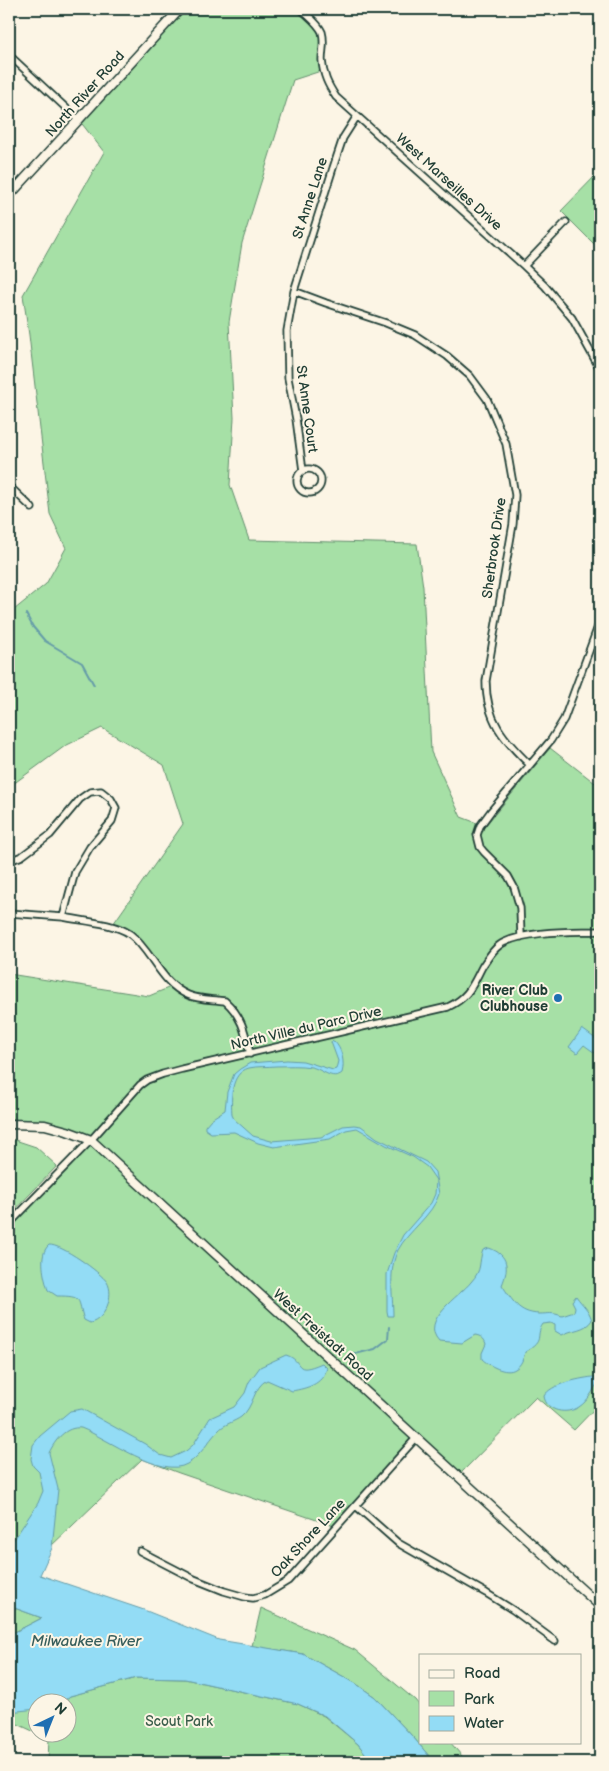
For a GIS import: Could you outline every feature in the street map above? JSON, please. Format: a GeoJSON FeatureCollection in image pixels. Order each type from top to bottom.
{"type":"FeatureCollection","features":[{"type":"Feature","properties":{"kind":"street","name":"North River Road"},"geometry":{"type":"LineString","coordinates":[[9,196],[180,9]]}},
{"type":"Feature","properties":{"kind":"street","name":"West Marseilles Drive"},"geometry":{"type":"LineString","coordinates":[[301,9],[317,24],[322,32],[324,42],[322,60],[325,82],[336,97],[545,286],[572,318],[600,369]]}},
{"type":"Feature","properties":{"kind":"street"},"geometry":{"type":"LineString","coordinates":[[9,55],[79,120]]}},
{"type":"Feature","properties":{"kind":"street","name":"St Anne Lane"},"geometry":{"type":"LineString","coordinates":[[294,291],[343,138],[357,116]]}},
{"type":"Feature","properties":{"kind":"street"},"geometry":{"type":"LineString","coordinates":[[524,266],[566,222]]}},
{"type":"Feature","properties":{"kind":"street","name":"St Anne Court"},"geometry":{"type":"LineString","coordinates":[[294,291],[287,331],[287,362],[303,471],[298,477],[298,485],[303,492],[314,492],[320,486],[320,476],[310,469],[303,471]]}},
{"type":"Feature","properties":{"kind":"street","name":"Sherbrook Drive"},"geometry":{"type":"LineString","coordinates":[[294,291],[415,335],[464,371],[487,399],[506,444],[515,495],[513,524],[489,663],[486,696],[490,714],[498,730],[512,748],[530,765]]}},
{"type":"Feature","properties":{"kind":"street"},"geometry":{"type":"LineString","coordinates":[[9,486],[32,508]]}},
{"type":"Feature","properties":{"kind":"street"},"geometry":{"type":"LineString","coordinates":[[600,621],[564,719],[551,740],[491,811],[480,826],[477,835],[480,847],[508,876],[514,887],[520,908],[521,936],[600,932]]}},
{"type":"Feature","properties":{"kind":"street"},"geometry":{"type":"LineString","coordinates":[[9,861],[22,856],[50,835],[80,800],[90,792],[101,791],[111,799],[116,808],[112,821],[90,847],[74,872],[63,917]]}},
{"type":"Feature","properties":{"kind":"street"},"geometry":{"type":"LineString","coordinates":[[9,913],[63,917],[119,928],[130,934],[177,990],[203,999],[225,1001],[240,1017],[250,1054]]}},
{"type":"Feature","properties":{"kind":"street","name":"North Ville du Parc Drive"},"geometry":{"type":"LineString","coordinates":[[9,1224],[91,1140],[134,1092],[148,1080],[176,1071],[448,1007],[469,992],[482,967],[495,949],[504,942],[521,936]]}},
{"type":"Feature","properties":{"kind":"street","name":"West Freistadt Road"},"geometry":{"type":"LineString","coordinates":[[9,1124],[45,1126],[67,1131],[91,1140],[600,1606]]}},
{"type":"Feature","properties":{"kind":"street","name":"Oak Shore Lane"},"geometry":{"type":"LineString","coordinates":[[140,1551],[194,1579],[224,1591],[253,1598],[265,1595],[288,1581],[417,1437]]}},
{"type":"Feature","properties":{"kind":"street"},"geometry":{"type":"LineString","coordinates":[[356,1506],[398,1543],[486,1593],[555,1640]]}},
{"type":"Feature","properties":{"kind":"green space"},"geometry":{"type":"Polygon","coordinates":[[[180,9],[301,9],[322,33],[324,70],[293,80],[242,243],[229,322],[234,418],[230,485],[249,540],[417,544],[423,587],[431,752],[461,817],[485,826],[550,748],[595,783],[600,774],[600,1403],[574,1430],[536,1397],[459,1475],[417,1437],[337,1527],[142,1459],[26,1570],[9,1571],[9,1224],[90,1140],[67,1131],[9,1124],[9,974],[149,996],[173,986],[130,934],[111,927],[183,824],[164,765],[102,728],[65,746],[9,787],[9,614],[46,584],[66,548],[50,514],[23,295],[104,152],[79,120],[180,9]]]}},
{"type":"Feature","properties":{"kind":"green space"},"geometry":{"type":"Polygon","coordinates":[[[600,171],[600,250],[561,211],[600,171]]]}},
{"type":"Feature","properties":{"kind":"green space"},"geometry":{"type":"Polygon","coordinates":[[[9,1138],[36,1147],[57,1166],[9,1216],[9,1138]]]}},
{"type":"Feature","properties":{"kind":"green space"},"geometry":{"type":"Polygon","coordinates":[[[9,1606],[42,1618],[9,1635],[9,1606]]]}},
{"type":"Feature","properties":{"kind":"green space"},"geometry":{"type":"Polygon","coordinates":[[[261,1608],[355,1650],[419,1705],[419,1744],[452,1744],[467,1762],[434,1762],[375,1697],[355,1683],[303,1654],[252,1646],[261,1608]]]}},
{"type":"Feature","properties":{"kind":"green space","name":"Scout Park"},"geometry":{"type":"Polygon","coordinates":[[[136,1678],[185,1679],[298,1704],[324,1716],[358,1744],[372,1762],[48,1762],[49,1744],[78,1744],[77,1694],[136,1678]]]}},
{"type":"Feature","properties":{"kind":"green space"},"geometry":{"type":"Polygon","coordinates":[[[28,1709],[28,1729],[9,1720],[9,1712],[28,1709]]]}},
{"type":"Feature","properties":{"kind":"water"},"geometry":{"type":"Polygon","coordinates":[[[582,1029],[600,1042],[600,1047],[595,1053],[584,1045],[577,1053],[569,1047],[582,1029]]]}},
{"type":"Feature","properties":{"kind":"water"},"geometry":{"type":"Polygon","coordinates":[[[334,1041],[342,1056],[342,1073],[334,1076],[315,1068],[302,1066],[249,1068],[238,1075],[235,1081],[232,1094],[232,1115],[253,1136],[271,1141],[321,1137],[343,1126],[361,1126],[377,1138],[426,1162],[435,1172],[439,1194],[436,1202],[402,1243],[395,1258],[392,1274],[393,1316],[388,1316],[387,1311],[387,1274],[403,1235],[431,1203],[435,1194],[436,1180],[427,1167],[413,1157],[386,1145],[357,1128],[346,1130],[330,1139],[274,1147],[258,1143],[234,1132],[211,1133],[205,1129],[205,1126],[211,1119],[225,1110],[227,1092],[234,1074],[240,1069],[250,1063],[287,1060],[303,1061],[333,1070],[336,1069],[338,1061],[331,1042],[334,1041]]]}},
{"type":"Feature","properties":{"kind":"water"},"geometry":{"type":"Polygon","coordinates":[[[49,1245],[62,1249],[80,1259],[107,1282],[110,1293],[109,1300],[104,1312],[95,1321],[90,1323],[84,1320],[80,1303],[76,1298],[57,1296],[48,1290],[43,1260],[49,1245]]]}},
{"type":"Feature","properties":{"kind":"water"},"geometry":{"type":"Polygon","coordinates":[[[489,1248],[504,1258],[506,1273],[502,1285],[521,1309],[532,1313],[562,1316],[574,1312],[575,1307],[572,1301],[576,1296],[592,1320],[582,1328],[562,1335],[555,1331],[555,1325],[551,1323],[543,1324],[538,1341],[525,1352],[519,1366],[511,1371],[497,1368],[482,1359],[482,1353],[486,1344],[479,1336],[475,1335],[462,1343],[439,1341],[434,1333],[437,1317],[475,1277],[479,1270],[483,1250],[489,1248]]]}},
{"type":"Feature","properties":{"kind":"water","name":"Milwaukee River"},"geometry":{"type":"Polygon","coordinates":[[[286,1355],[302,1368],[313,1367],[322,1363],[327,1368],[325,1374],[318,1382],[292,1391],[267,1380],[262,1383],[245,1413],[220,1429],[200,1453],[187,1464],[176,1467],[149,1462],[81,1428],[71,1429],[62,1435],[54,1443],[49,1453],[58,1489],[52,1548],[40,1575],[144,1610],[219,1640],[303,1654],[355,1683],[375,1697],[434,1762],[372,1762],[358,1744],[325,1716],[298,1704],[185,1679],[136,1678],[77,1694],[28,1694],[28,1710],[9,1712],[9,1635],[42,1618],[9,1606],[9,1547],[38,1503],[43,1491],[39,1472],[33,1466],[31,1459],[33,1445],[40,1436],[70,1411],[82,1409],[145,1444],[160,1455],[171,1458],[186,1451],[193,1445],[210,1418],[234,1407],[245,1393],[249,1382],[260,1367],[286,1355]]]}},
{"type":"Feature","properties":{"kind":"water"},"geometry":{"type":"Polygon","coordinates":[[[596,1377],[598,1382],[588,1399],[579,1407],[563,1411],[553,1409],[546,1401],[544,1396],[552,1388],[596,1377]]]}},
{"type":"Feature","properties":{"kind":"waterway"},"geometry":{"type":"LineString","coordinates":[[26,614],[33,627],[45,641],[82,663],[94,685]]}},
{"type":"Feature","properties":{"kind":"waterway"},"geometry":{"type":"LineString","coordinates":[[347,1356],[375,1349],[388,1339],[389,1327]]}},
{"type":"Feature","properties":{"kind":"place","name":"River Club Clubhouse"},"geometry":{"type":"Point","coordinates":[558,998]}}]}
